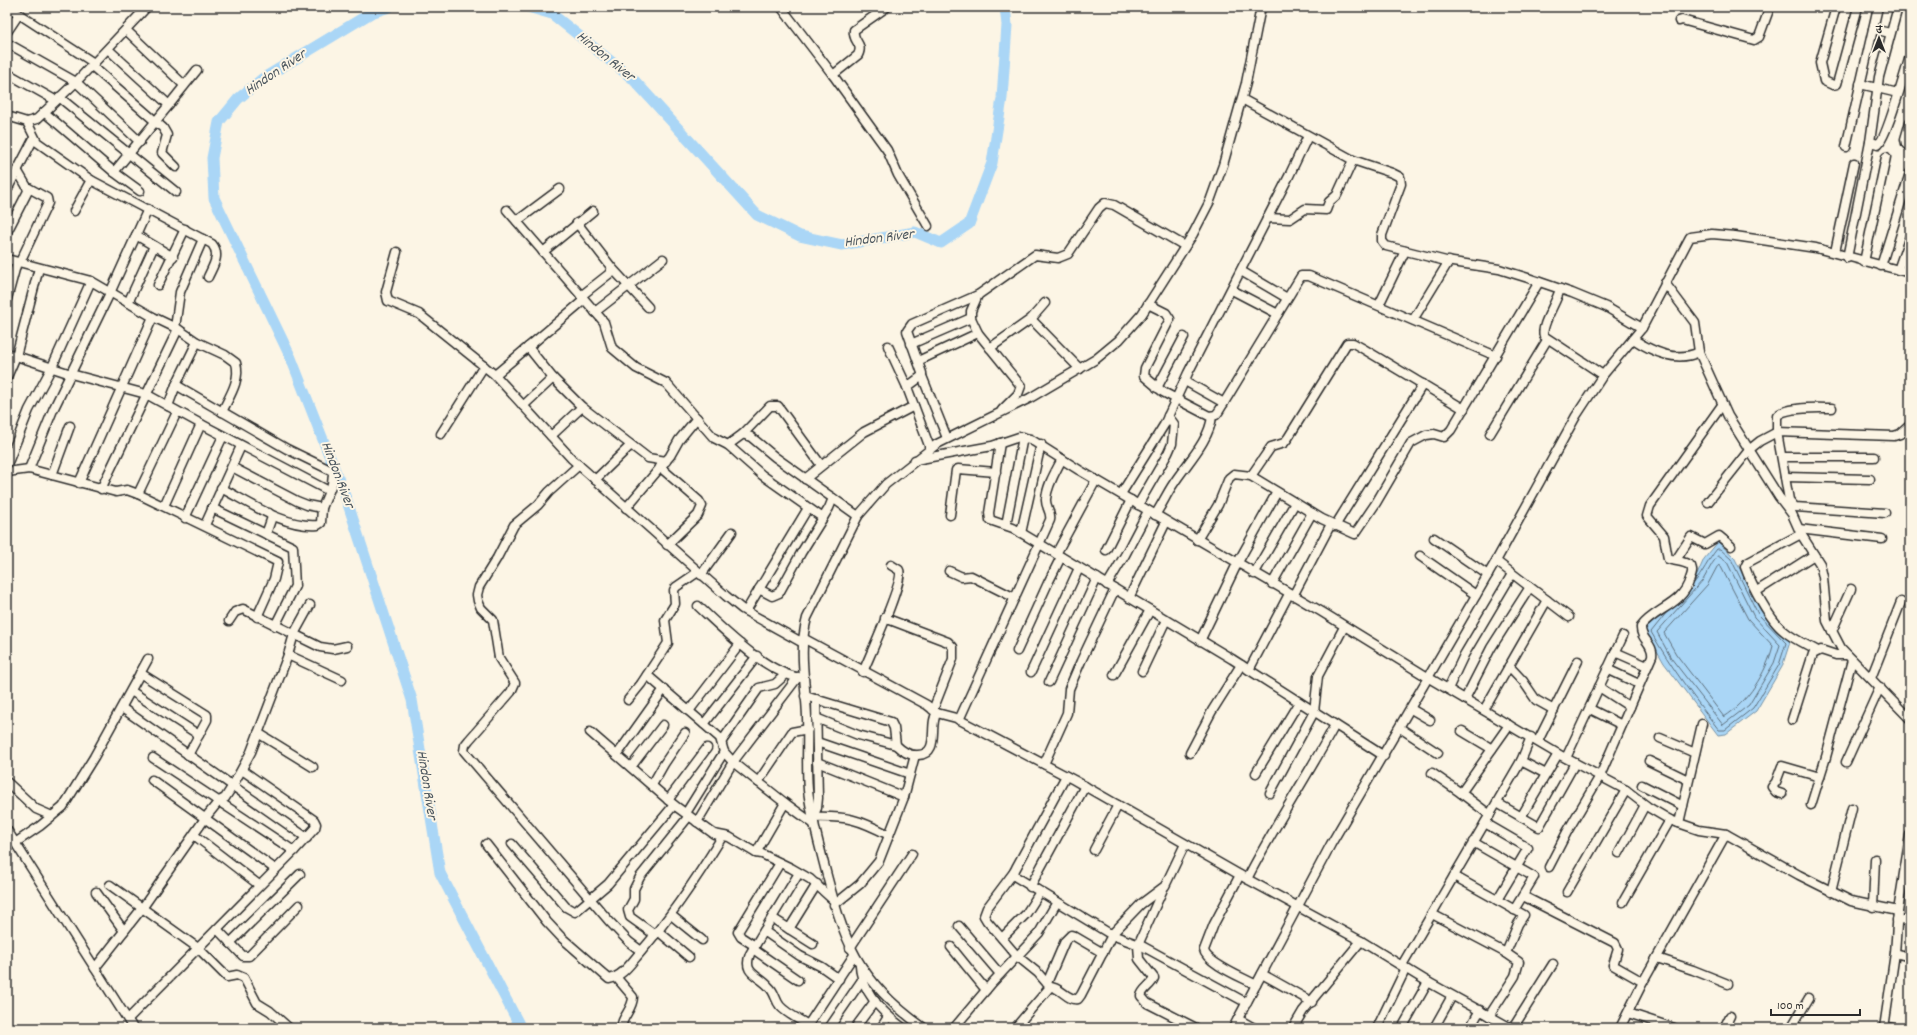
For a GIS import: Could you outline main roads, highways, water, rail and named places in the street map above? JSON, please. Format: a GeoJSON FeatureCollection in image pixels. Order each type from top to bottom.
{"type":"FeatureCollection","features":[{"type":"Feature","properties":{"kind":"water"},"geometry":{"type":"Polygon","coordinates":[[[1718,542],[1734,557],[1761,611],[1790,642],[1782,667],[1756,711],[1726,734],[1718,735],[1664,663],[1645,630],[1697,575],[1704,559],[1718,542]]]}},
{"type":"Feature","properties":{"kind":"waterway","name":"Hindon River"},"geometry":{"type":"LineString","coordinates":[[389,7],[371,13],[262,79],[238,99],[219,122],[212,158],[214,198],[291,358],[347,501],[412,700],[440,873],[521,1028]]}},
{"type":"Feature","properties":{"kind":"waterway","name":"Hindon River"},"geometry":{"type":"LineString","coordinates":[[528,7],[552,14],[633,79],[757,215],[800,236],[842,245],[915,232],[941,243],[969,224],[992,163],[1002,98],[1007,25],[1005,7]]}}]}
